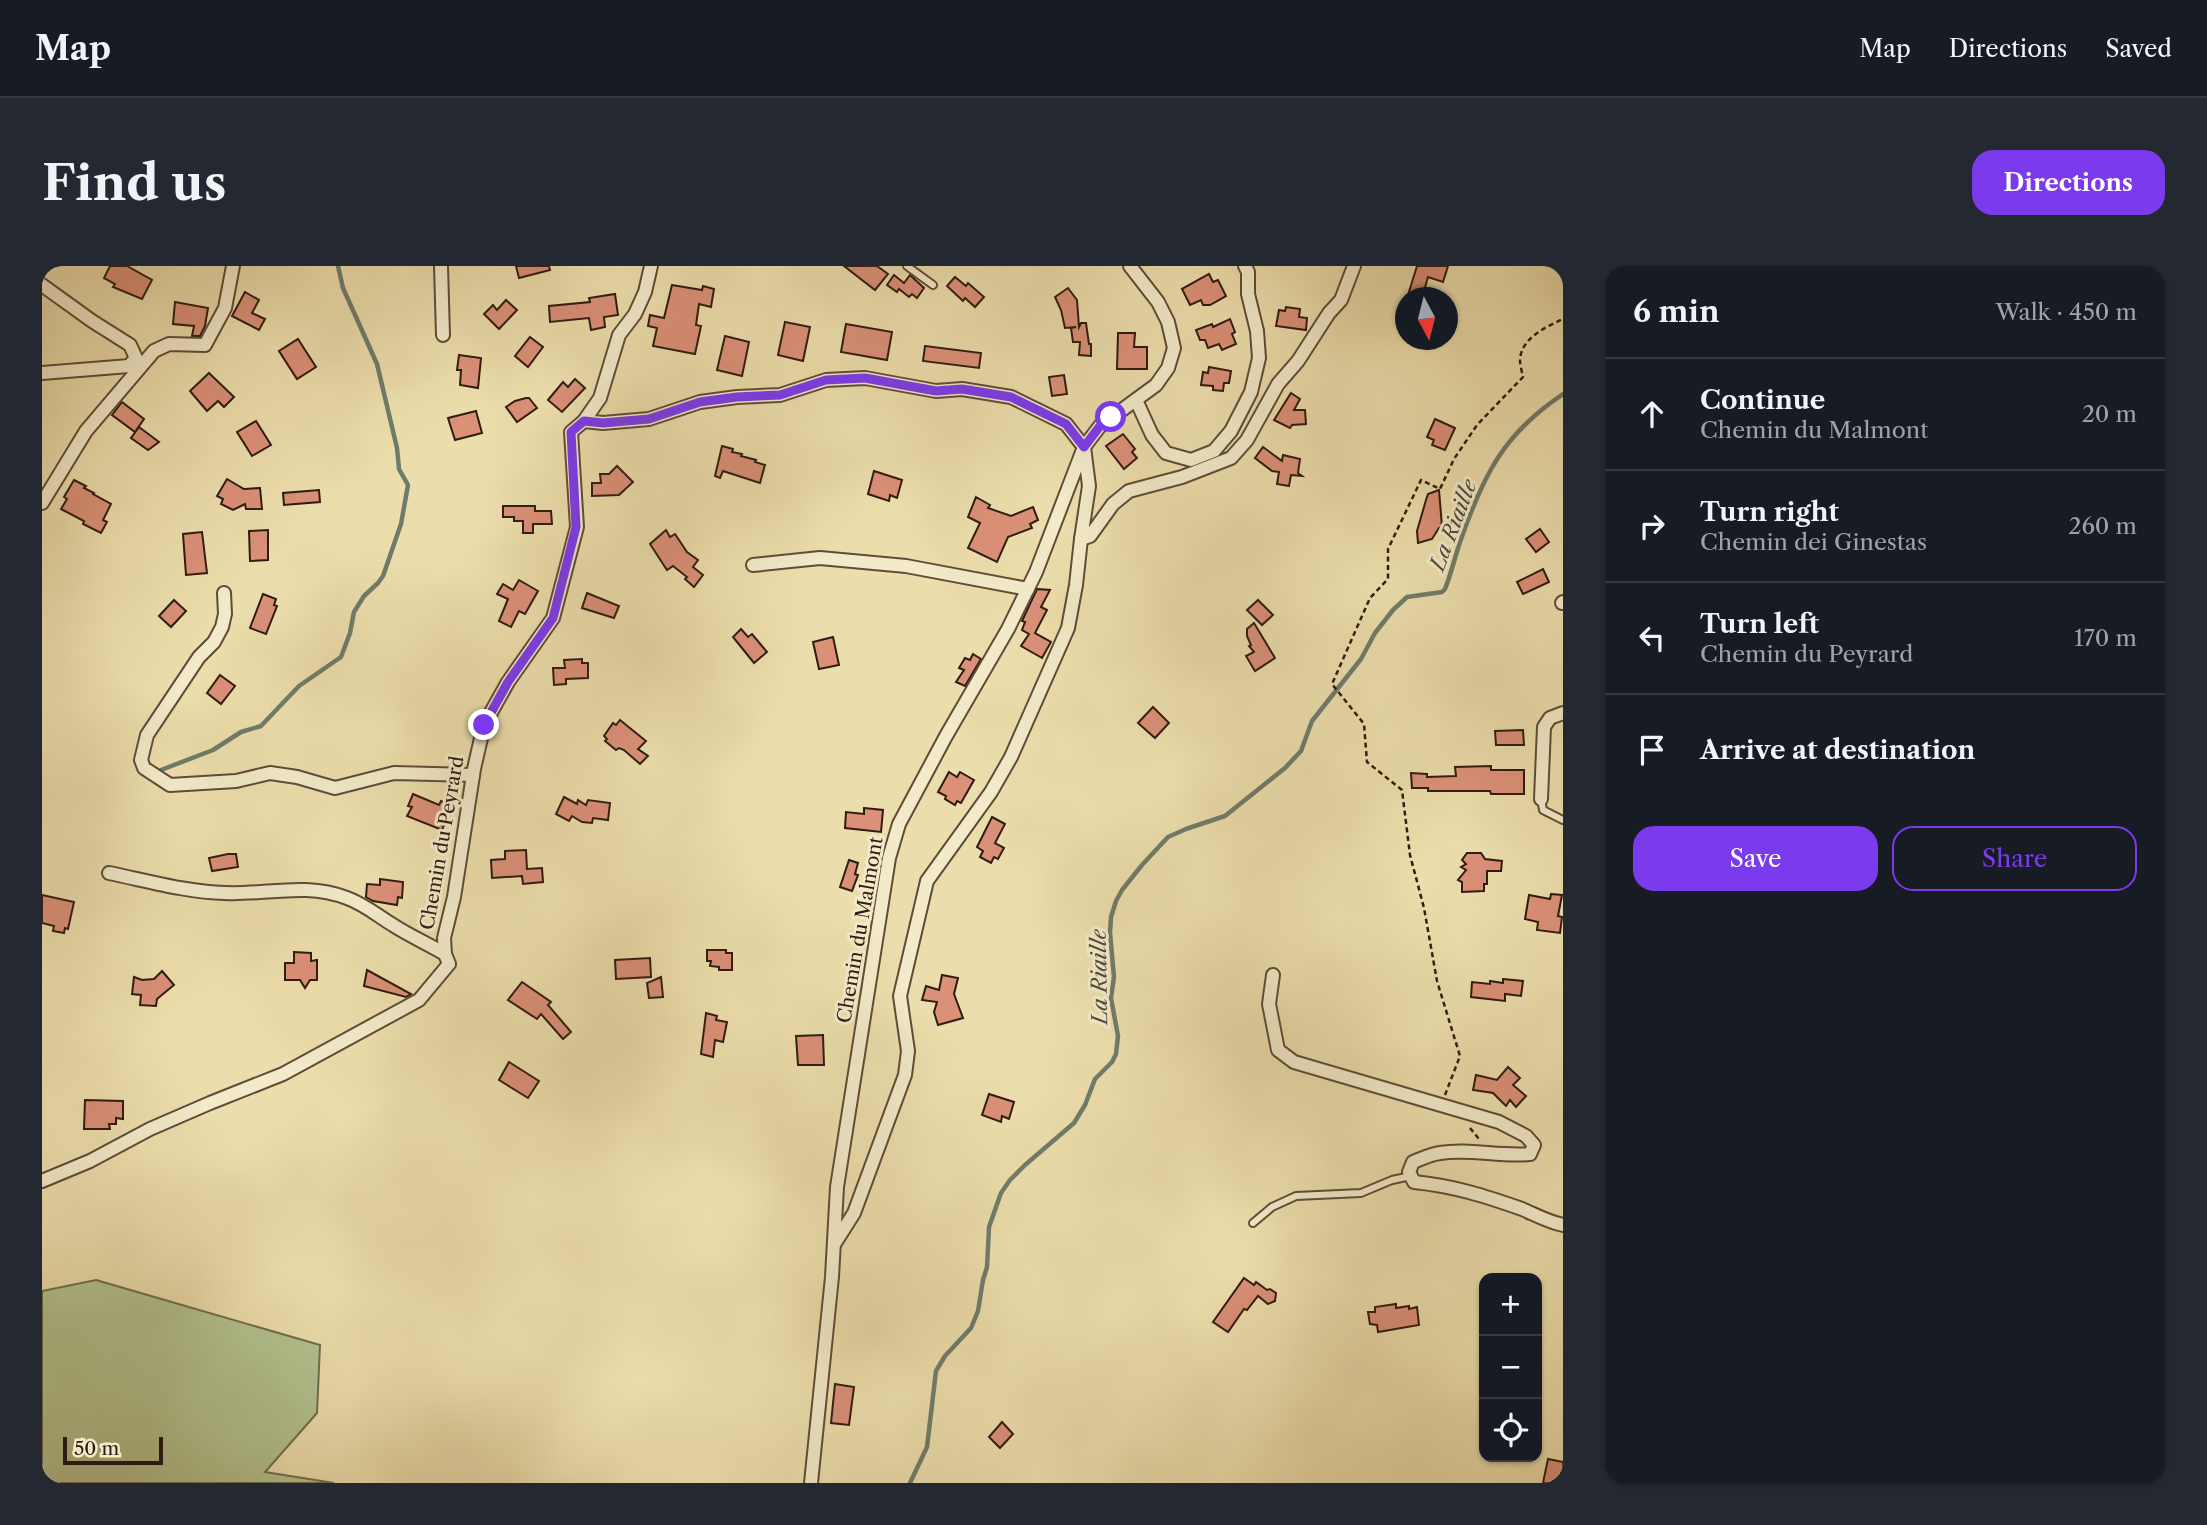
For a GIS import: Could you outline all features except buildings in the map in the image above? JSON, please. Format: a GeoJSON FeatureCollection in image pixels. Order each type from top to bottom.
{"type":"FeatureCollection","features":[{"type":"Feature","properties":{"kind":"street"},"geometry":{"type":"LineString","coordinates":[[42,503],[86,431],[154,351],[169,344],[205,345],[225,308],[233,266]]}},
{"type":"Feature","properties":{"kind":"street"},"geometry":{"type":"LineString","coordinates":[[441,266],[443,335]]}},
{"type":"Feature","properties":{"kind":"street","name":"Chemin du Peyrard"},"geometry":{"type":"LineString","coordinates":[[42,1181],[90,1161],[162,1124],[283,1074],[419,1000],[449,964],[444,938],[454,897],[473,775],[484,725],[508,682],[553,618],[576,527],[571,432],[584,421],[600,398],[620,335],[635,314],[652,266]]}},
{"type":"Feature","properties":{"kind":"street","name":"Chemin du Malmont"},"geometry":{"type":"LineString","coordinates":[[811,1483],[836,1187],[889,858],[899,824],[1037,572],[1084,447],[1100,426],[1156,385],[1168,368],[1174,348],[1170,329],[1158,302],[1130,266]]}},
{"type":"Feature","properties":{"kind":"street"},"geometry":{"type":"LineString","coordinates":[[1136,400],[1152,435],[1166,453],[1191,460],[1214,452],[1231,431],[1251,392],[1259,358],[1245,266]]}},
{"type":"Feature","properties":{"kind":"street"},"geometry":{"type":"LineString","coordinates":[[1081,538],[1090,536],[1113,504],[1129,491],[1182,477],[1231,458],[1247,440],[1278,384],[1298,361],[1329,313],[1341,300],[1354,266]]}},
{"type":"Feature","properties":{"kind":"street"},"geometry":{"type":"LineString","coordinates":[[42,285],[130,345],[136,358],[129,366],[42,373]]}},
{"type":"Feature","properties":{"kind":"street"},"geometry":{"type":"LineString","coordinates":[[584,421],[603,423],[649,419],[700,402],[780,395],[826,380],[865,378],[936,391],[962,389],[1011,397],[1066,424],[1084,447],[1089,486],[1068,628],[1011,757],[991,792],[926,881],[900,996],[908,1051],[905,1075],[854,1213],[833,1246]]}},
{"type":"Feature","properties":{"kind":"street"},"geometry":{"type":"LineString","coordinates":[[754,565],[820,558],[906,566],[1028,589]]}},
{"type":"Feature","properties":{"kind":"street"},"geometry":{"type":"LineString","coordinates":[[224,593],[225,614],[222,627],[215,642],[199,657],[147,735],[141,760],[144,768],[170,785],[236,781],[270,773],[297,777],[335,788],[394,773],[473,775]]}},
{"type":"Feature","properties":{"kind":"street"},"geometry":{"type":"LineString","coordinates":[[1541,799],[1544,727],[1550,718],[1563,713]]}},
{"type":"Feature","properties":{"kind":"street"},"geometry":{"type":"LineString","coordinates":[[109,873],[171,888],[227,894],[312,889],[356,902],[445,954]]}},
{"type":"Feature","properties":{"kind":"street"},"geometry":{"type":"LineString","coordinates":[[1273,975],[1269,1004],[1278,1050],[1294,1062],[1499,1122],[1525,1136],[1534,1145],[1530,1154],[1439,1153],[1413,1162],[1409,1172],[1414,1182],[1468,1190],[1526,1211],[1550,1223],[1563,1225]]}},
{"type":"Feature","properties":{"kind":"lane"},"geometry":{"type":"LineString","coordinates":[[907,266],[933,285]]}},
{"type":"Feature","properties":{"kind":"lane"},"geometry":{"type":"LineString","coordinates":[[1541,799],[1543,810],[1563,820]]}},
{"type":"Feature","properties":{"kind":"lane"},"geometry":{"type":"LineString","coordinates":[[1253,1223],[1272,1207],[1296,1196],[1361,1193],[1392,1180],[1411,1176]]}},
{"type":"Feature","properties":{"kind":"path"},"geometry":{"type":"LineString","coordinates":[[1490,1152],[1445,1096],[1460,1056],[1437,981],[1424,908],[1410,855],[1402,790],[1367,761],[1364,724],[1332,684],[1370,598],[1388,579],[1388,549],[1421,480],[1440,489],[1454,459],[1477,425],[1523,377],[1520,358],[1527,342],[1545,328],[1563,319]]}},
{"type":"Feature","properties":{"kind":"green space"},"geometry":{"type":"Polygon","coordinates":[[[96,1280],[320,1345],[317,1413],[265,1472],[334,1483],[42,1483],[42,1291],[96,1280]]]}},
{"type":"Feature","properties":{"kind":"waterway"},"geometry":{"type":"LineString","coordinates":[[161,770],[213,750],[241,732],[261,726],[299,686],[341,657],[354,612],[364,596],[383,576],[401,524],[408,485],[399,469],[397,448],[377,364],[343,288],[338,266]]}},
{"type":"Feature","properties":{"kind":"waterway","name":"La Riaille"},"geometry":{"type":"LineString","coordinates":[[910,1483],[927,1447],[936,1371],[945,1356],[971,1328],[978,1311],[987,1267],[989,1227],[1001,1193],[1025,1165],[1074,1123],[1085,1105],[1095,1079],[1116,1054],[1118,1036],[1111,998],[1114,977],[1110,933],[1111,917],[1122,890],[1168,837],[1225,816],[1285,768],[1301,751],[1312,721],[1361,659],[1375,633],[1393,610],[1407,597],[1442,592],[1445,589],[1477,497],[1498,458],[1525,425],[1563,394]]}},
{"type":"Feature","properties":{"kind":"route"},"geometry":{"type":"LineString","coordinates":[[484,725],[508,682],[553,618],[576,527],[571,432],[584,421],[603,423],[649,419],[700,402],[780,395],[826,380],[865,378],[936,391],[962,389],[1011,397],[1066,424],[1084,447],[1100,426],[1111,417]]}}]}
